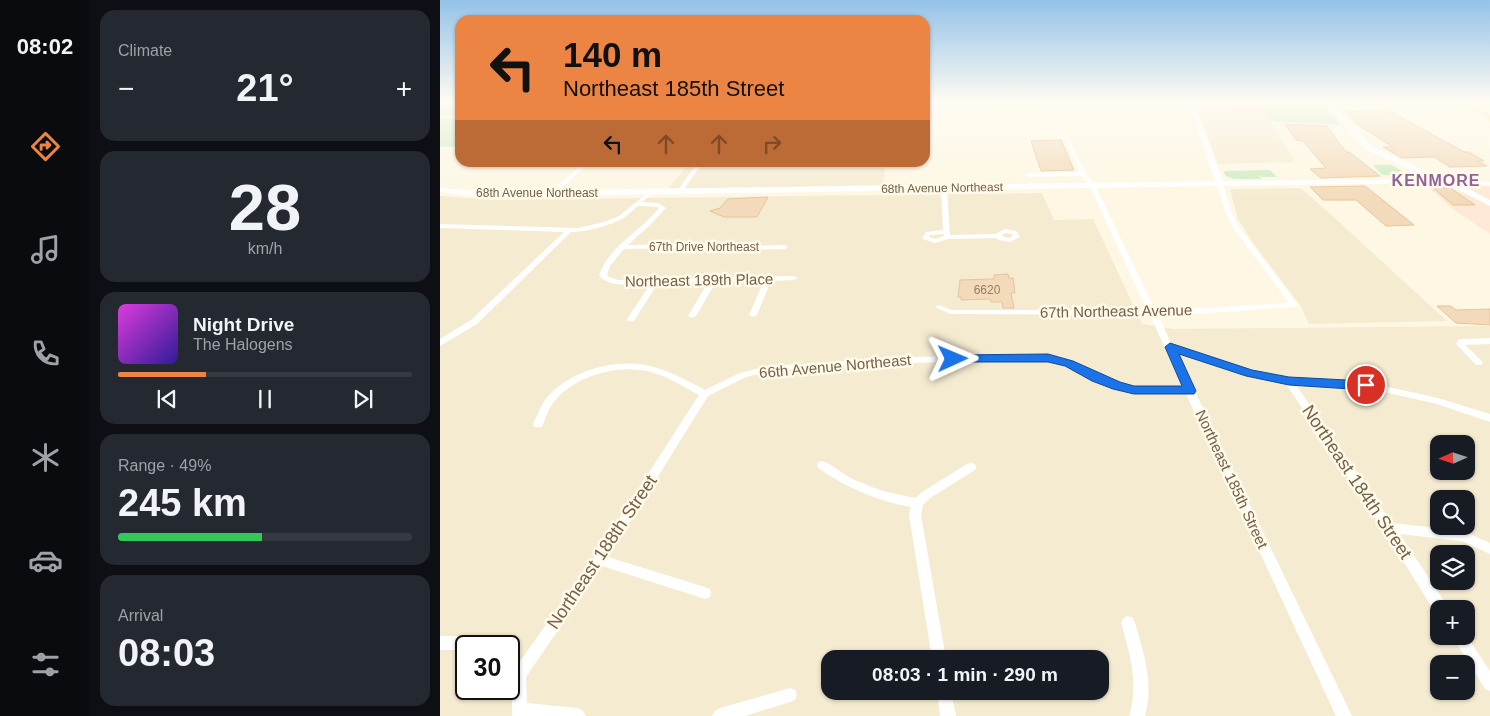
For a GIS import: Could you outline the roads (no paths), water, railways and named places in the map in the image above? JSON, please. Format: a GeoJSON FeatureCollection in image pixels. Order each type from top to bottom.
{"type":"FeatureCollection","features":[{"type":"Feature","properties":{"kind":"street","name":"Northeast 185th Street"},"geometry":{"type":"LineString","coordinates":[[1065,135],[1083,174],[1092,185],[1154,311],[1344,716]]}},
{"type":"Feature","properties":{"kind":"street"},"geometry":{"type":"LineString","coordinates":[[1203,135],[1220,184]]}},
{"type":"Feature","properties":{"kind":"street"},"geometry":{"type":"LineString","coordinates":[[1358,135],[1369,148],[1490,203]]}},
{"type":"Feature","properties":{"kind":"street"},"geometry":{"type":"LineString","coordinates":[[553,193],[582,167]]}},
{"type":"Feature","properties":{"kind":"street"},"geometry":{"type":"LineString","coordinates":[[680,191],[697,167]]}},
{"type":"Feature","properties":{"kind":"street"},"geometry":{"type":"LineString","coordinates":[[1028,176],[1083,174]]}},
{"type":"Feature","properties":{"kind":"street","name":"68th Avenue Northeast"},"geometry":{"type":"LineString","coordinates":[[440,190],[479,194],[1490,179]]}},
{"type":"Feature","properties":{"kind":"street","name":"68th Avenue Northeast"},"geometry":{"type":"LineString","coordinates":[[1445,181],[1462,184],[1490,184]]}},
{"type":"Feature","properties":{"kind":"street","name":"67th Northeast Avenue"},"geometry":{"type":"LineString","coordinates":[[939,307],[950,312],[1154,311],[1294,305],[1235,226],[1228,211],[1220,184]]}},
{"type":"Feature","properties":{"kind":"street"},"geometry":{"type":"LineString","coordinates":[[944,188],[947,234],[998,236]]}},
{"type":"Feature","properties":{"kind":"street"},"geometry":{"type":"LineString","coordinates":[[440,226],[568,231],[610,222],[638,204],[651,192]]}},
{"type":"Feature","properties":{"kind":"street","name":"Northeast 189th Place"},"geometry":{"type":"LineString","coordinates":[[638,204],[658,205],[663,208],[623,247],[606,268],[603,275],[606,280],[618,282],[794,278]]}},
{"type":"Feature","properties":{"kind":"street"},"geometry":{"type":"LineString","coordinates":[[440,343],[474,322],[568,231]]}},
{"type":"Feature","properties":{"kind":"street","name":"67th Drive Northeast"},"geometry":{"type":"LineString","coordinates":[[623,247],[741,245],[748,248],[784,247]]}},
{"type":"Feature","properties":{"kind":"street"},"geometry":{"type":"LineString","coordinates":[[753,315],[768,279]]}},
{"type":"Feature","properties":{"kind":"street"},"geometry":{"type":"LineString","coordinates":[[692,316],[713,280]]}},
{"type":"Feature","properties":{"kind":"street"},"geometry":{"type":"LineString","coordinates":[[631,319],[656,281]]}},
{"type":"Feature","properties":{"kind":"street"},"geometry":{"type":"LineString","coordinates":[[1479,363],[1460,344],[1461,342],[1490,341]]}},
{"type":"Feature","properties":{"kind":"street"},"geometry":{"type":"LineString","coordinates":[[1170,347],[1250,373],[1289,381],[1366,385],[1438,401],[1490,418]]}},
{"type":"Feature","properties":{"kind":"street","name":"66th Avenue Northeast"},"geometry":{"type":"LineString","coordinates":[[705,394],[743,375],[767,369],[913,360],[1032,357],[1048,358],[1069,363],[1096,378],[1134,390],[1190,391]]}},
{"type":"Feature","properties":{"kind":"street"},"geometry":{"type":"LineString","coordinates":[[538,424],[548,403],[562,389],[580,378],[604,370],[627,366],[647,368],[705,394]]}},
{"type":"Feature","properties":{"kind":"street","name":"Northeast 184th Street"},"geometry":{"type":"LineString","coordinates":[[1289,381],[1389,528],[1435,600]]}},
{"type":"Feature","properties":{"kind":"street","name":"Northeast 188th Street"},"geometry":{"type":"LineString","coordinates":[[520,662],[599,560],[705,394]]}},
{"type":"Feature","properties":{"kind":"street"},"geometry":{"type":"LineString","coordinates":[[822,465],[844,481],[893,500],[918,503]]}},
{"type":"Feature","properties":{"kind":"street"},"geometry":{"type":"LineString","coordinates":[[938,650],[929,590],[916,525],[918,503],[926,495],[971,467]]}},
{"type":"Feature","properties":{"kind":"street"},"geometry":{"type":"LineString","coordinates":[[1389,528],[1463,536],[1490,549]]}},
{"type":"Feature","properties":{"kind":"street"},"geometry":{"type":"LineString","coordinates":[[599,560],[705,592]]}},
{"type":"Feature","properties":{"kind":"street"},"geometry":{"type":"LineString","coordinates":[[1128,623],[1140,666],[1142,705],[1137,716]]}},
{"type":"Feature","properties":{"kind":"street"},"geometry":{"type":"LineString","coordinates":[[440,644],[455,644]]}},
{"type":"Feature","properties":{"kind":"street"},"geometry":{"type":"LineString","coordinates":[[1465,645],[1490,684]]}},
{"type":"Feature","properties":{"kind":"street"},"geometry":{"type":"LineString","coordinates":[[720,716],[790,695]]}},
{"type":"Feature","properties":{"kind":"street","name":"Northeast 188th Street"},"geometry":{"type":"LineString","coordinates":[[518,700],[520,713]]}},
{"type":"Feature","properties":{"kind":"street"},"geometry":{"type":"LineString","coordinates":[[945,700],[948,716]]}},
{"type":"Feature","properties":{"kind":"street"},"geometry":{"type":"LineString","coordinates":[[520,713],[568,713],[578,716]]}},
{"type":"Feature","properties":{"kind":"district","name":"KENMORE"},"geometry":{"type":"Point","coordinates":[1436,180]}}]}
